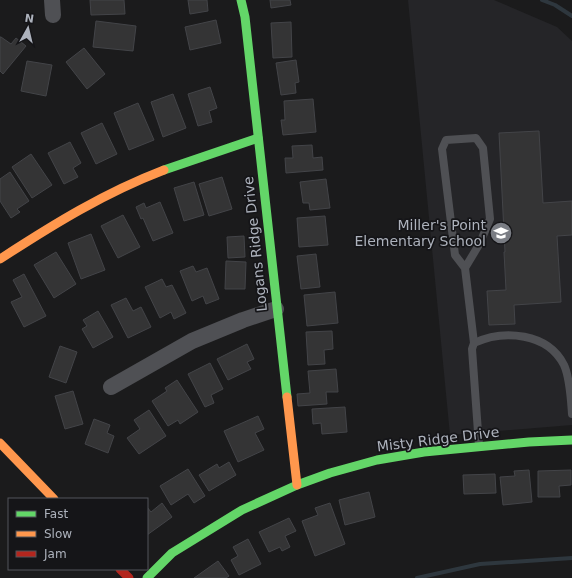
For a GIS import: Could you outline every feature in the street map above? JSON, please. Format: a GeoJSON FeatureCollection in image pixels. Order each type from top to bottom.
{"type":"FeatureCollection","features":[{"type":"Feature","properties":{"kind":"street","name":"Logans Ridge Drive"},"geometry":{"type":"LineString","coordinates":[[241,0],[245,17],[276,309],[297,484]]}},
{"type":"Feature","properties":{"kind":"street"},"geometry":{"type":"LineString","coordinates":[[0,259],[117,189],[184,162],[258,138]]}},
{"type":"Feature","properties":{"kind":"street"},"geometry":{"type":"LineString","coordinates":[[111,387],[192,342],[244,320],[276,309]]}},
{"type":"Feature","properties":{"kind":"street","name":"Misty Ridge Drive"},"geometry":{"type":"LineString","coordinates":[[146,578],[172,553],[242,510],[297,484],[330,473],[377,460],[424,452],[529,442],[572,440]]}},
{"type":"Feature","properties":{"kind":"street"},"geometry":{"type":"LineString","coordinates":[[0,443],[53,498]]}},
{"type":"Feature","properties":{"kind":"street"},"geometry":{"type":"LineString","coordinates":[[121,570],[129,578]]}},
{"type":"Feature","properties":{"kind":"lane"},"geometry":{"type":"LineString","coordinates":[[464,268],[480,243],[490,219],[483,148],[476,138],[446,140],[442,149],[455,255],[464,268],[474,344],[472,349],[480,447]]}},
{"type":"Feature","properties":{"kind":"lane"},"geometry":{"type":"LineString","coordinates":[[474,344],[492,337],[513,335],[534,339],[547,345],[557,354],[564,367],[571,394],[572,414]]}},
{"type":"Feature","properties":{"kind":"shaded area","name":"Miller's Point Elementary School"},"geometry":{"type":"Polygon","coordinates":[[[408,0],[494,0],[557,27],[572,41],[572,425],[450,435],[408,0]]]}},
{"type":"Feature","properties":{"kind":"building"},"geometry":{"type":"Polygon","coordinates":[[[90,0],[124,0],[125,14],[91,15],[90,0]]]}},
{"type":"Feature","properties":{"kind":"building"},"geometry":{"type":"Polygon","coordinates":[[[188,0],[207,0],[208,11],[190,14],[188,0]]]}},
{"type":"Feature","properties":{"kind":"building"},"geometry":{"type":"Polygon","coordinates":[[[270,0],[290,0],[291,5],[271,8],[270,0]]]}},
{"type":"Feature","properties":{"kind":"building"},"geometry":{"type":"Polygon","coordinates":[[[216,20],[221,43],[190,50],[185,27],[216,20]]]}},
{"type":"Feature","properties":{"kind":"building"},"geometry":{"type":"Polygon","coordinates":[[[96,21],[136,26],[133,51],[93,47],[96,21]]]}},
{"type":"Feature","properties":{"kind":"building"},"geometry":{"type":"Polygon","coordinates":[[[291,22],[292,57],[273,58],[271,23],[291,22]]]}},
{"type":"Feature","properties":{"kind":"building"},"geometry":{"type":"Polygon","coordinates":[[[0,37],[11,44],[16,38],[26,46],[3,74],[0,71],[0,37]]]}},
{"type":"Feature","properties":{"kind":"building"},"geometry":{"type":"Polygon","coordinates":[[[84,48],[105,74],[87,89],[66,62],[84,48]]]}},
{"type":"Feature","properties":{"kind":"building"},"geometry":{"type":"Polygon","coordinates":[[[296,60],[299,82],[295,83],[296,93],[281,95],[276,63],[296,60]]]}},
{"type":"Feature","properties":{"kind":"building"},"geometry":{"type":"Polygon","coordinates":[[[27,61],[52,65],[46,96],[21,91],[27,61]]]}},
{"type":"Feature","properties":{"kind":"building"},"geometry":{"type":"Polygon","coordinates":[[[210,87],[217,108],[209,111],[212,122],[198,126],[188,94],[210,87]]]}},
{"type":"Feature","properties":{"kind":"building"},"geometry":{"type":"Polygon","coordinates":[[[173,94],[186,128],[163,137],[151,102],[173,94]]]}},
{"type":"Feature","properties":{"kind":"building"},"geometry":{"type":"Polygon","coordinates":[[[313,99],[316,132],[283,135],[281,120],[285,120],[284,101],[313,99]]]}},
{"type":"Feature","properties":{"kind":"building"},"geometry":{"type":"Polygon","coordinates":[[[138,103],[154,140],[129,150],[114,113],[138,103]]]}},
{"type":"Feature","properties":{"kind":"building"},"geometry":{"type":"Polygon","coordinates":[[[102,123],[117,154],[96,164],[81,133],[102,123]]]}},
{"type":"Feature","properties":{"kind":"building"},"geometry":{"type":"Polygon","coordinates":[[[539,131],[543,203],[572,201],[572,235],[557,236],[561,302],[514,305],[515,324],[489,325],[487,291],[506,290],[499,133],[539,131]]]}},
{"type":"Feature","properties":{"kind":"building"},"geometry":{"type":"Polygon","coordinates":[[[70,142],[81,163],[73,168],[78,177],[64,184],[48,153],[70,142]]]}},
{"type":"Feature","properties":{"kind":"building"},"geometry":{"type":"Polygon","coordinates":[[[312,145],[313,158],[322,157],[323,170],[286,173],[285,158],[293,158],[292,146],[312,145]]]}},
{"type":"Feature","properties":{"kind":"building"},"geometry":{"type":"Polygon","coordinates":[[[31,154],[52,185],[32,198],[12,167],[31,154]]]}},
{"type":"Feature","properties":{"kind":"building"},"geometry":{"type":"Polygon","coordinates":[[[10,172],[29,201],[17,209],[20,212],[11,218],[0,201],[0,179],[10,172]]]}},
{"type":"Feature","properties":{"kind":"building"},"geometry":{"type":"Polygon","coordinates":[[[222,177],[232,209],[209,216],[199,184],[222,177]]]}},
{"type":"Feature","properties":{"kind":"building"},"geometry":{"type":"Polygon","coordinates":[[[326,179],[330,208],[310,210],[309,203],[303,203],[300,182],[326,179]]]}},
{"type":"Feature","properties":{"kind":"building"},"geometry":{"type":"Polygon","coordinates":[[[194,182],[204,215],[184,221],[174,188],[194,182]]]}},
{"type":"Feature","properties":{"kind":"building"},"geometry":{"type":"Polygon","coordinates":[[[160,202],[173,233],[153,241],[143,218],[141,219],[136,207],[144,203],[146,208],[160,202]]]}},
{"type":"Feature","properties":{"kind":"building"},"geometry":{"type":"Polygon","coordinates":[[[123,215],[140,247],[118,258],[101,226],[123,215]]]}},
{"type":"Feature","properties":{"kind":"building"},"geometry":{"type":"Polygon","coordinates":[[[325,216],[328,245],[299,247],[297,218],[325,216]]]}},
{"type":"Feature","properties":{"kind":"building"},"geometry":{"type":"Polygon","coordinates":[[[91,234],[105,270],[81,279],[68,243],[91,234]]]}},
{"type":"Feature","properties":{"kind":"building"},"geometry":{"type":"Polygon","coordinates":[[[244,236],[245,257],[228,258],[227,237],[244,236]]]}},
{"type":"Feature","properties":{"kind":"building"},"geometry":{"type":"Polygon","coordinates":[[[56,252],[76,284],[54,298],[34,265],[56,252]]]}},
{"type":"Feature","properties":{"kind":"building"},"geometry":{"type":"Polygon","coordinates":[[[316,254],[320,287],[301,289],[297,256],[316,254]]]}},
{"type":"Feature","properties":{"kind":"building"},"geometry":{"type":"Polygon","coordinates":[[[226,261],[246,262],[245,289],[225,289],[226,261]]]}},
{"type":"Feature","properties":{"kind":"building"},"geometry":{"type":"Polygon","coordinates":[[[193,266],[196,272],[207,268],[219,299],[206,304],[203,296],[192,301],[180,271],[193,266]]]}},
{"type":"Feature","properties":{"kind":"building"},"geometry":{"type":"Polygon","coordinates":[[[24,274],[46,316],[24,327],[11,302],[22,297],[13,280],[24,274]]]}},
{"type":"Feature","properties":{"kind":"building"},"geometry":{"type":"Polygon","coordinates":[[[162,279],[166,287],[172,285],[186,313],[174,319],[171,312],[160,318],[145,287],[162,279]]]}},
{"type":"Feature","properties":{"kind":"building"},"geometry":{"type":"Polygon","coordinates":[[[335,292],[338,323],[307,326],[304,295],[335,292]]]}},
{"type":"Feature","properties":{"kind":"building"},"geometry":{"type":"Polygon","coordinates":[[[126,298],[133,311],[141,307],[151,327],[128,338],[111,305],[126,298]]]}},
{"type":"Feature","properties":{"kind":"building"},"geometry":{"type":"Polygon","coordinates":[[[98,311],[113,337],[93,348],[82,329],[87,326],[83,320],[98,311]]]}},
{"type":"Feature","properties":{"kind":"building"},"geometry":{"type":"Polygon","coordinates":[[[332,331],[333,349],[324,350],[325,364],[308,365],[306,332],[332,331]]]}},
{"type":"Feature","properties":{"kind":"building"},"geometry":{"type":"Polygon","coordinates":[[[247,344],[254,359],[247,362],[251,369],[228,380],[217,359],[247,344]]]}},
{"type":"Feature","properties":{"kind":"building"},"geometry":{"type":"Polygon","coordinates":[[[60,346],[77,352],[66,383],[49,377],[60,346]]]}},
{"type":"Feature","properties":{"kind":"building"},"geometry":{"type":"Polygon","coordinates":[[[210,363],[223,389],[211,395],[214,403],[205,407],[188,374],[210,363]]]}},
{"type":"Feature","properties":{"kind":"building"},"geometry":{"type":"Polygon","coordinates":[[[336,369],[338,392],[326,392],[327,404],[298,406],[297,394],[310,393],[308,371],[336,369]]]}},
{"type":"Feature","properties":{"kind":"building"},"geometry":{"type":"Polygon","coordinates":[[[177,380],[198,412],[180,424],[178,420],[168,426],[152,401],[167,391],[165,388],[177,380]]]}},
{"type":"Feature","properties":{"kind":"building"},"geometry":{"type":"Polygon","coordinates":[[[73,391],[83,424],[65,429],[55,396],[73,391]]]}},
{"type":"Feature","properties":{"kind":"building"},"geometry":{"type":"Polygon","coordinates":[[[345,407],[347,432],[322,434],[321,423],[313,424],[312,409],[345,407]]]}},
{"type":"Feature","properties":{"kind":"building"},"geometry":{"type":"Polygon","coordinates":[[[149,410],[166,436],[139,454],[127,438],[140,429],[134,420],[149,410]]]}},
{"type":"Feature","properties":{"kind":"building"},"geometry":{"type":"Polygon","coordinates":[[[258,416],[264,429],[255,433],[264,450],[238,462],[224,431],[258,416]]]}},
{"type":"Feature","properties":{"kind":"building"},"geometry":{"type":"Polygon","coordinates":[[[94,419],[110,425],[107,433],[114,436],[108,453],[85,444],[94,419]]]}},
{"type":"Feature","properties":{"kind":"building"},"geometry":{"type":"Polygon","coordinates":[[[229,462],[236,475],[209,491],[199,475],[217,464],[219,468],[229,462]]]}},
{"type":"Feature","properties":{"kind":"building"},"geometry":{"type":"Polygon","coordinates":[[[188,469],[205,496],[194,503],[188,494],[171,505],[160,486],[188,469]]]}},
{"type":"Feature","properties":{"kind":"building"},"geometry":{"type":"Polygon","coordinates":[[[529,470],[532,502],[503,505],[500,477],[515,476],[514,471],[529,470]]]}},
{"type":"Feature","properties":{"kind":"building"},"geometry":{"type":"Polygon","coordinates":[[[571,470],[571,485],[559,486],[560,497],[538,497],[538,471],[571,470]]]}},
{"type":"Feature","properties":{"kind":"building"},"geometry":{"type":"Polygon","coordinates":[[[495,474],[496,493],[464,494],[463,475],[495,474]]]}},
{"type":"Feature","properties":{"kind":"building"},"geometry":{"type":"Polygon","coordinates":[[[369,492],[375,517],[345,525],[339,500],[369,492]]]}},
{"type":"Feature","properties":{"kind":"building"},"geometry":{"type":"Polygon","coordinates":[[[162,503],[172,517],[148,534],[148,508],[151,512],[162,503]]]}},
{"type":"Feature","properties":{"kind":"building"},"geometry":{"type":"Polygon","coordinates":[[[330,503],[345,544],[315,556],[302,521],[318,515],[315,508],[330,503]]]}},
{"type":"Feature","properties":{"kind":"building"},"geometry":{"type":"Polygon","coordinates":[[[289,518],[296,531],[285,536],[290,547],[282,551],[280,547],[269,552],[259,532],[289,518]]]}},
{"type":"Feature","properties":{"kind":"building"},"geometry":{"type":"Polygon","coordinates":[[[248,539],[261,564],[239,575],[231,560],[238,556],[233,547],[248,539]]]}},
{"type":"Feature","properties":{"kind":"building"},"geometry":{"type":"Polygon","coordinates":[[[218,561],[229,576],[226,578],[194,578],[218,561]]]}},
{"type":"Feature","properties":{"kind":"waterway"},"geometry":{"type":"LineString","coordinates":[[542,0],[555,5],[572,16]]}},
{"type":"Feature","properties":{"kind":"waterway"},"geometry":{"type":"LineString","coordinates":[[417,578],[480,564],[572,558]]}},
{"type":"Feature","properties":{"kind":"traffic: fast"},"geometry":{"type":"LineString","coordinates":[[241,0],[245,17],[287,397]]}},
{"type":"Feature","properties":{"kind":"traffic: fast"},"geometry":{"type":"LineString","coordinates":[[164,170],[258,138]]}},
{"type":"Feature","properties":{"kind":"traffic: fast"},"geometry":{"type":"LineString","coordinates":[[147,578],[172,553],[242,510],[297,485],[330,473],[377,460],[424,452],[529,442],[572,440]]}},
{"type":"Feature","properties":{"kind":"traffic: slow"},"geometry":{"type":"LineString","coordinates":[[0,259],[100,199],[164,170]]}},
{"type":"Feature","properties":{"kind":"traffic: slow"},"geometry":{"type":"LineString","coordinates":[[287,397],[297,485]]}},
{"type":"Feature","properties":{"kind":"traffic: slow"},"geometry":{"type":"LineString","coordinates":[[0,443],[53,498]]}},
{"type":"Feature","properties":{"kind":"traffic: jam"},"geometry":{"type":"LineString","coordinates":[[121,570],[129,578]]}},
{"type":"Feature","properties":{"kind":"place","name":"Miller's Point Elementary School"},"geometry":{"type":"Point","coordinates":[501,233]}}]}
